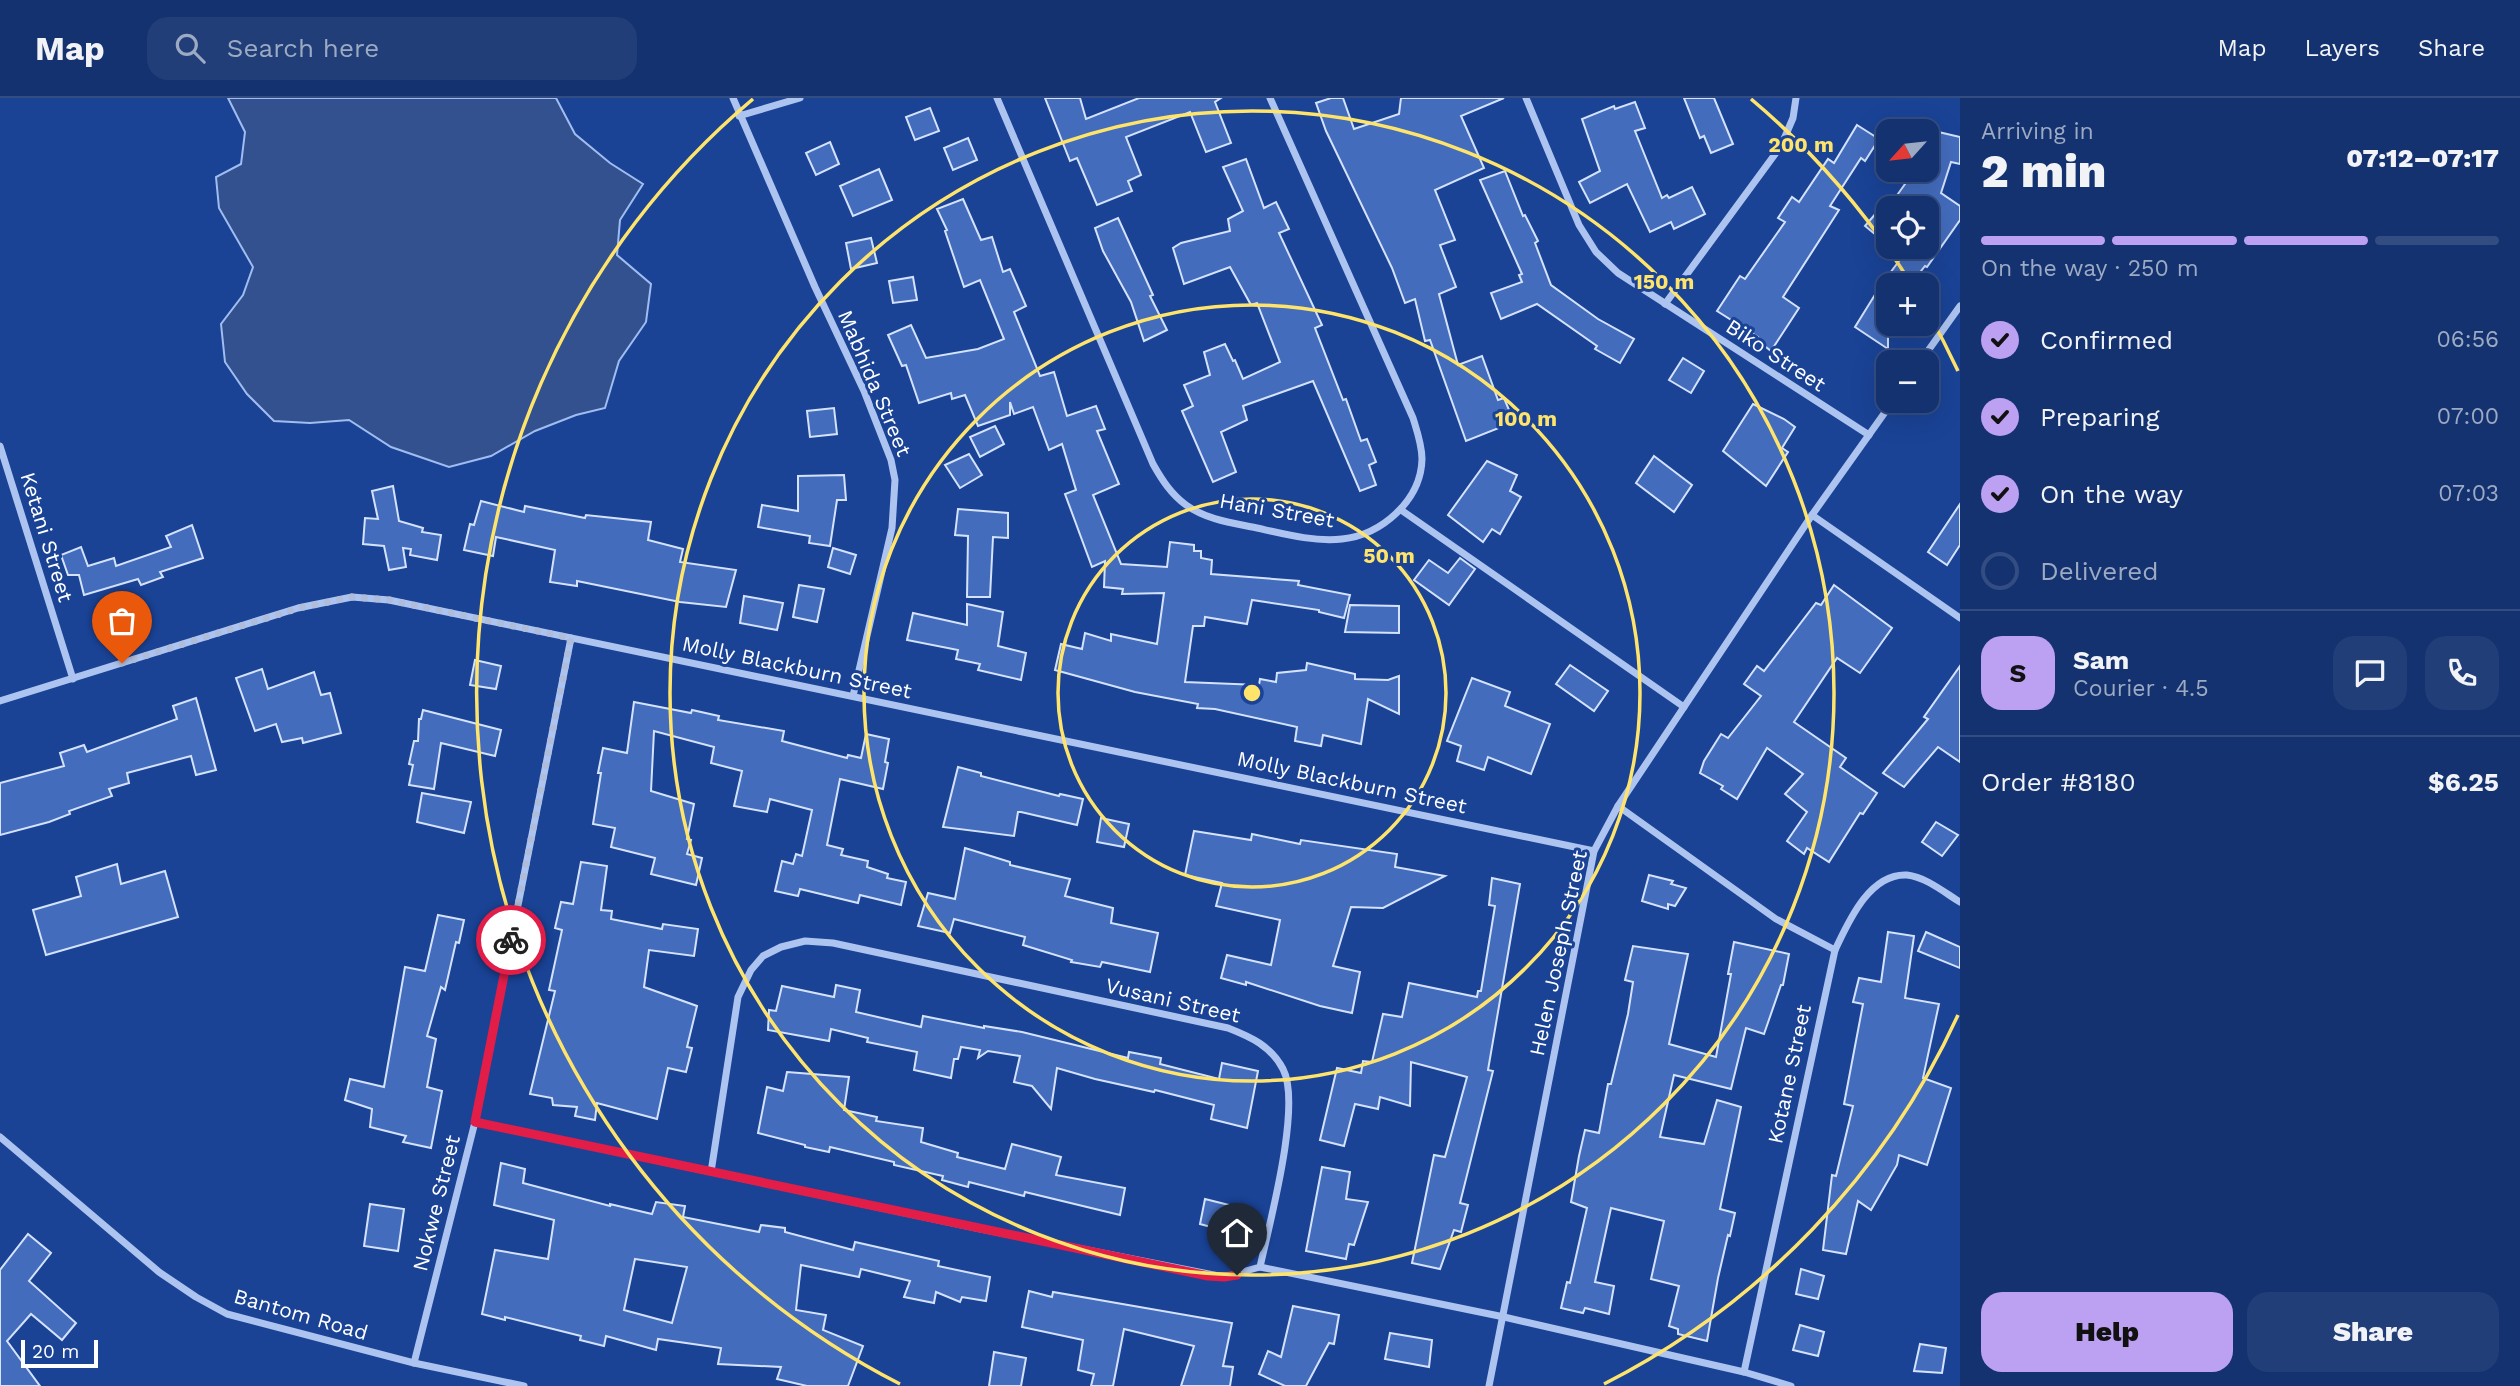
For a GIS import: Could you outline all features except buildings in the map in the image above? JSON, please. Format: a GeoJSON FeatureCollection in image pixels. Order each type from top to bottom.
{"type":"FeatureCollection","features":[{"type":"Feature","properties":{"kind":"street","name":"Mabhida Street"},"geometry":{"type":"LineString","coordinates":[[733,98],[815,287],[864,391],[891,460],[895,480],[892,528],[852,696]]}},
{"type":"Feature","properties":{"kind":"street"},"geometry":{"type":"LineString","coordinates":[[739,116],[800,98]]}},
{"type":"Feature","properties":{"kind":"street","name":"Hani Street"},"geometry":{"type":"LineString","coordinates":[[997,98],[1153,464],[1164,484],[1188,507],[1212,519],[1320,539],[1360,536],[1388,521],[1401,510],[1413,491],[1422,460],[1420,439],[1270,98]]}},
{"type":"Feature","properties":{"kind":"street","name":"Biko Street"},"geometry":{"type":"LineString","coordinates":[[1526,98],[1579,225],[1596,253],[1618,273],[1869,435]]}},
{"type":"Feature","properties":{"kind":"street"},"geometry":{"type":"LineString","coordinates":[[1665,304],[1781,146],[1793,118],[1796,98]]}},
{"type":"Feature","properties":{"kind":"street"},"geometry":{"type":"LineString","coordinates":[[1929,350],[1960,306]]}},
{"type":"Feature","properties":{"kind":"street","name":"Helen Joseph Street"},"geometry":{"type":"LineString","coordinates":[[1489,1386],[1594,850],[1618,806],[1812,515],[1885,413]]}},
{"type":"Feature","properties":{"kind":"street","name":"Ketani Street"},"geometry":{"type":"LineString","coordinates":[[0,446],[73,679]]}},
{"type":"Feature","properties":{"kind":"street"},"geometry":{"type":"LineString","coordinates":[[1401,510],[1684,707]]}},
{"type":"Feature","properties":{"kind":"street"},"geometry":{"type":"LineString","coordinates":[[1812,515],[1960,618]]}},
{"type":"Feature","properties":{"kind":"street","name":"Molly Blackburn Street"},"geometry":{"type":"LineString","coordinates":[[0,701],[299,608],[352,597],[389,600],[1594,850]]}},
{"type":"Feature","properties":{"kind":"street","name":"Nokwe Street"},"geometry":{"type":"LineString","coordinates":[[414,1363],[475,1122],[571,638]]}},
{"type":"Feature","properties":{"kind":"street"},"geometry":{"type":"LineString","coordinates":[[1618,806],[1776,919],[1835,950]]}},
{"type":"Feature","properties":{"kind":"street","name":"Kotane Street"},"geometry":{"type":"LineString","coordinates":[[1744,1372],[1835,950],[1865,897],[1875,888],[1897,877],[1906,875],[1917,878],[1960,902]]}},
{"type":"Feature","properties":{"kind":"street","name":"Vusani Street"},"geometry":{"type":"LineString","coordinates":[[711,1172],[738,997],[751,970],[763,956],[781,947],[805,941],[833,943],[1228,1028],[1253,1038],[1271,1051],[1285,1071],[1289,1096],[1287,1127],[1260,1267]]}},
{"type":"Feature","properties":{"kind":"street"},"geometry":{"type":"LineString","coordinates":[[475,1122],[1208,1276],[1224,1277],[1260,1267],[1504,1317],[1744,1372],[1791,1386]]}},
{"type":"Feature","properties":{"kind":"street","name":"Bantom Road"},"geometry":{"type":"LineString","coordinates":[[0,1137],[159,1272],[227,1314],[414,1363],[524,1386]]}},
{"type":"Feature","properties":{"kind":"water"},"geometry":{"type":"Polygon","coordinates":[[[228,98],[556,98],[575,134],[610,163],[643,184],[620,220],[617,255],[651,284],[646,322],[619,361],[605,408],[576,415],[535,431],[491,456],[449,467],[391,447],[349,420],[310,423],[274,421],[247,394],[225,362],[221,324],[243,295],[253,267],[219,208],[216,177],[241,164],[245,132],[228,98]]]}},
{"type":"Feature","properties":{"kind":"way so far"},"geometry":{"type":"LineString","coordinates":[[122,663],[299,608],[352,597],[389,600],[571,638],[511,940]]}},
{"type":"Feature","properties":{"kind":"route"},"geometry":{"type":"LineString","coordinates":[[511,940],[475,1122],[1208,1276],[1237,1275]]}}]}
